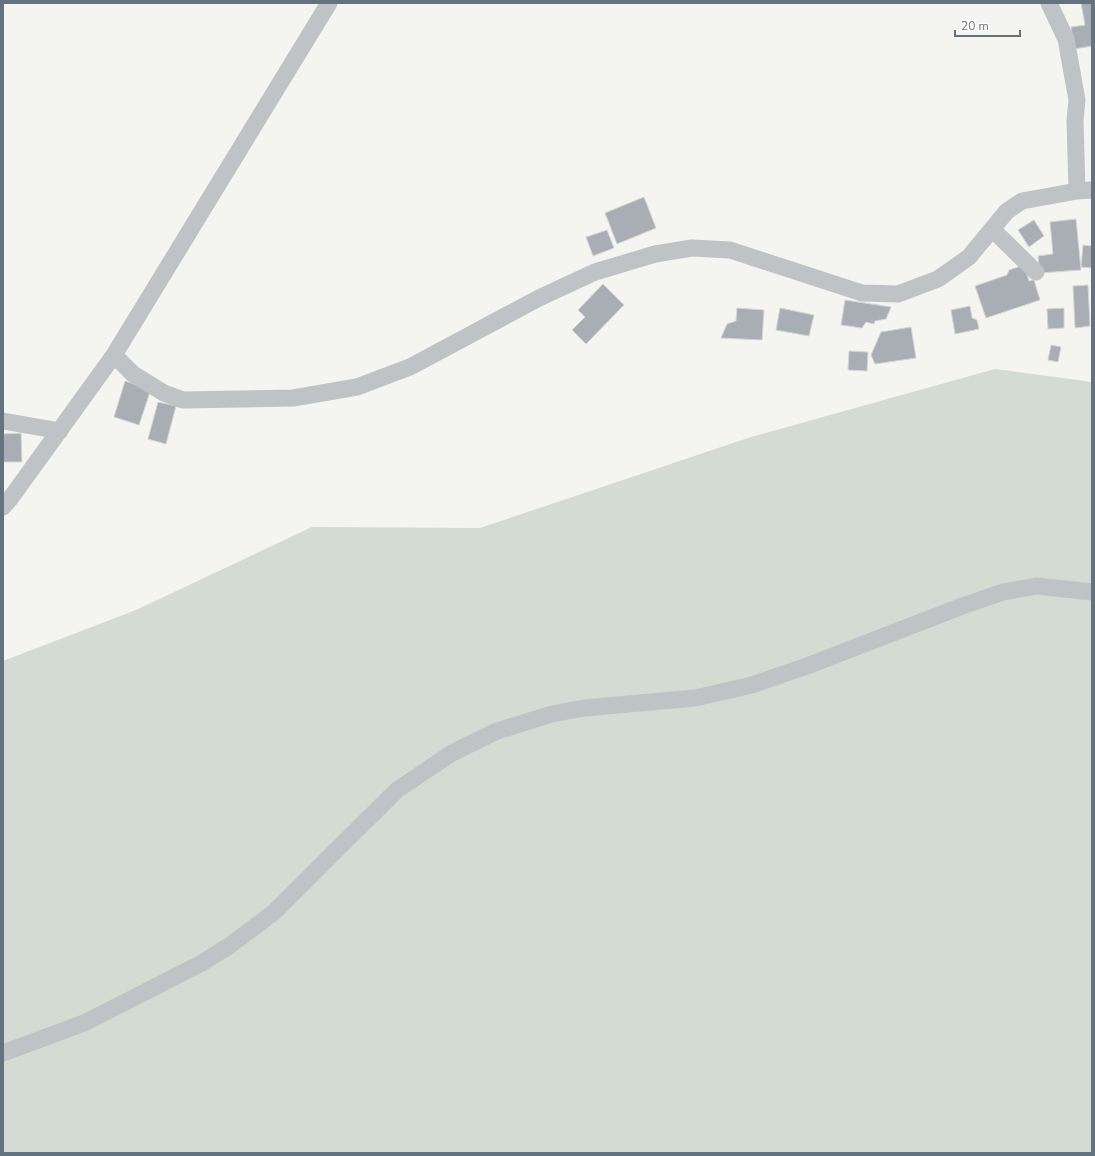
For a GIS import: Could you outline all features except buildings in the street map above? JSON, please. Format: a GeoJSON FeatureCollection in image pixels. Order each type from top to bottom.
{"type":"FeatureCollection","features":[{"type":"Feature","properties":{"kind":"street"},"geometry":{"type":"LineString","coordinates":[[3,507],[60,431],[114,355],[329,3]]}},
{"type":"Feature","properties":{"kind":"street"},"geometry":{"type":"LineString","coordinates":[[114,355],[133,374],[164,393],[183,400],[293,398],[357,387],[410,367],[539,298],[595,272],[655,254],[692,248],[730,250],[862,293],[898,294],[938,279],[969,257],[1007,211],[1022,201],[1085,190],[1075,120],[1077,100],[1066,38],[1049,3]]}},
{"type":"Feature","properties":{"kind":"street"},"geometry":{"type":"LineString","coordinates":[[992,228],[1036,272]]}},
{"type":"Feature","properties":{"kind":"street"},"geometry":{"type":"LineString","coordinates":[[3,421],[60,431]]}},
{"type":"Feature","properties":{"kind":"street"},"geometry":{"type":"LineString","coordinates":[[3,1052],[84,1023],[200,964],[229,946],[273,912],[397,790],[452,753],[497,731],[552,714],[584,708],[695,698],[752,685],[807,666],[965,605],[1003,592],[1037,586],[1092,592]]}},
{"type":"Feature","properties":{"kind":"shaded area"},"geometry":{"type":"Polygon","coordinates":[[[995,369],[1092,382],[1092,1153],[3,1153],[3,661],[136,610],[312,527],[480,528],[751,437],[995,369]]]}}]}
